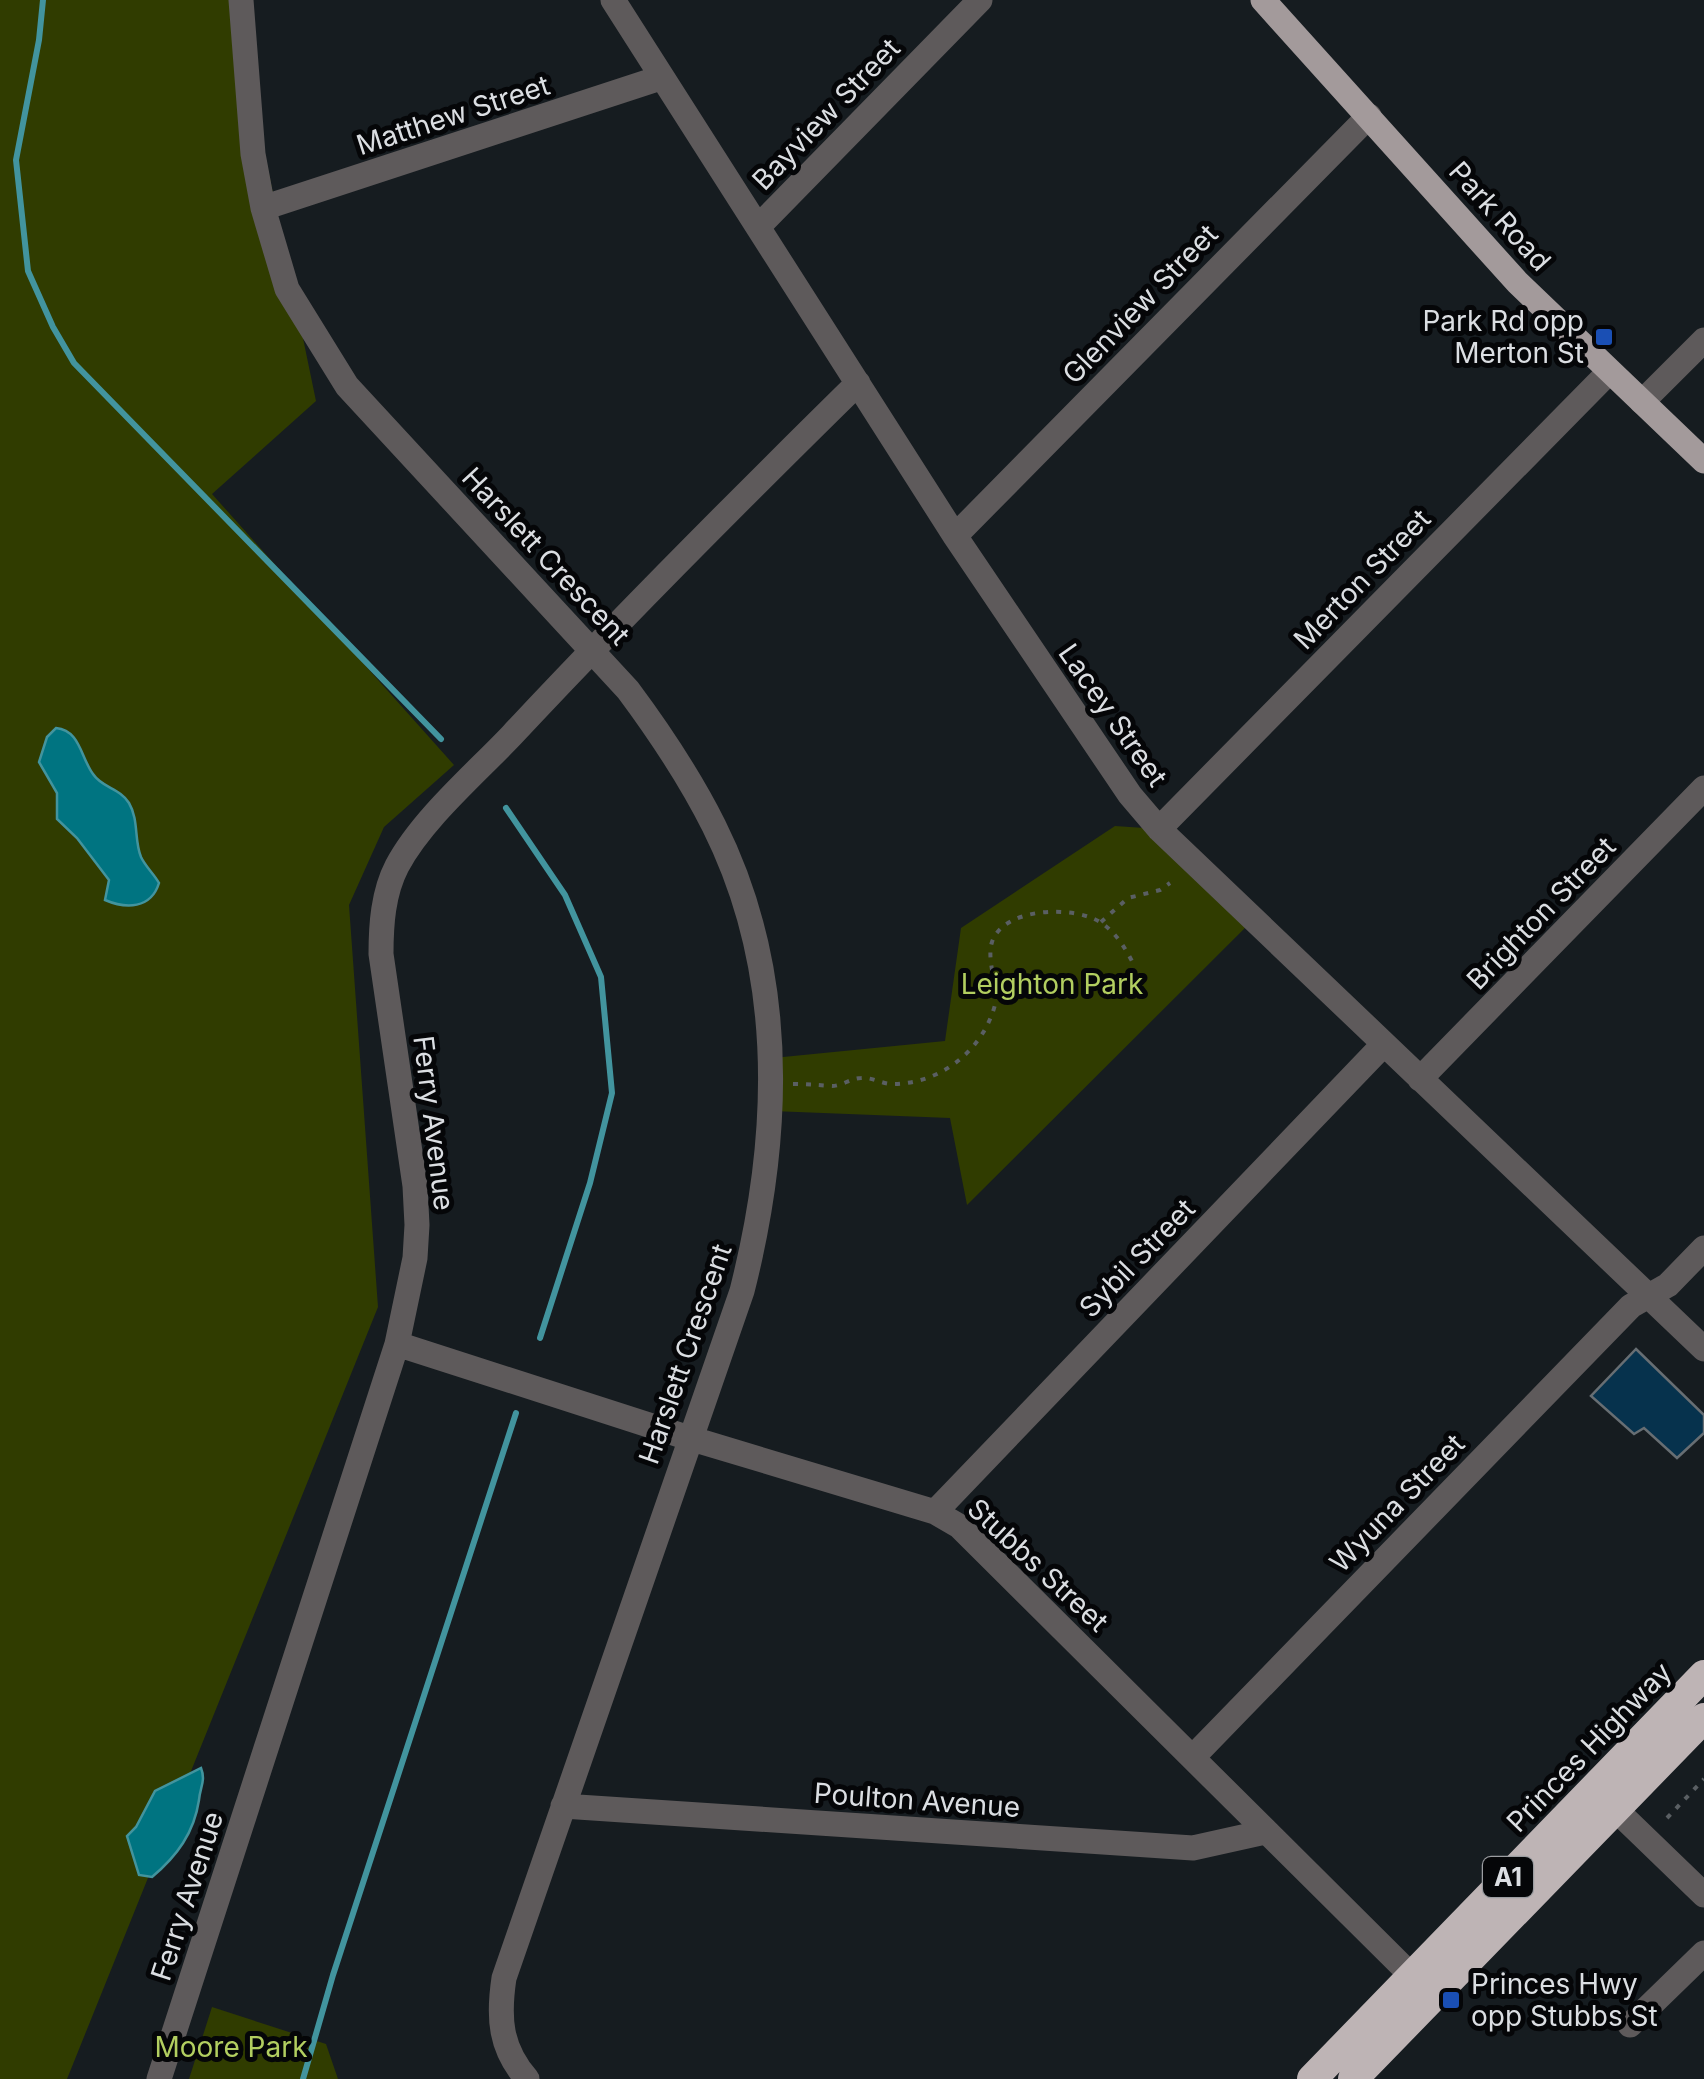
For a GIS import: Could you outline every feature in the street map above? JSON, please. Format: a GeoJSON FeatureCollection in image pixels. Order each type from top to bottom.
{"type":"FeatureCollection","features":[{"type":"Feature","properties":{"kind":"highway","name":"Princes Highway"},"geometry":{"type":"LineString","coordinates":[[1312,2079],[1704,1675]]}},
{"type":"Feature","properties":{"kind":"highway","name":"A1"},"geometry":{"type":"LineString","coordinates":[[1353,2079],[1704,1718]]}},
{"type":"Feature","properties":{"kind":"main road","name":"Park Road"},"geometry":{"type":"LineString","coordinates":[[1264,0],[1518,282],[1704,461]]}},
{"type":"Feature","properties":{"kind":"street","name":"Harslett Crescent"},"geometry":{"type":"LineString","coordinates":[[240,0],[253,154],[263,208],[287,290],[347,386],[592,649],[661,735],[715,828],[736,880],[769,1021],[773,1086],[770,1144],[756,1237],[742,1291],[504,1978],[501,2033],[509,2056],[526,2079]]}},
{"type":"Feature","properties":{"kind":"street","name":"Lacey Street"},"geometry":{"type":"LineString","coordinates":[[613,0],[955,536],[1102,757],[1158,829],[1704,1348]]}},
{"type":"Feature","properties":{"kind":"street","name":"Bayview Street"},"geometry":{"type":"LineString","coordinates":[[758,227],[980,0]]}},
{"type":"Feature","properties":{"kind":"street","name":"Matthew Street"},"geometry":{"type":"LineString","coordinates":[[263,208],[660,78]]}},
{"type":"Feature","properties":{"kind":"street","name":"Glenview Street"},"geometry":{"type":"LineString","coordinates":[[955,536],[1369,116]]}},
{"type":"Feature","properties":{"kind":"street"},"geometry":{"type":"LineString","coordinates":[[1642,402],[1704,340]]}},
{"type":"Feature","properties":{"kind":"street","name":"Merton Street"},"geometry":{"type":"LineString","coordinates":[[1158,829],[1609,372]]}},
{"type":"Feature","properties":{"kind":"street","name":"Ferry Avenue"},"geometry":{"type":"LineString","coordinates":[[160,2079],[397,1344],[415,1258],[415,1186],[382,954],[381,928],[397,866],[415,840],[592,649],[858,384]]}},
{"type":"Feature","properties":{"kind":"street","name":"Brighton Street"},"geometry":{"type":"LineString","coordinates":[[1420,1079],[1704,788]]}},
{"type":"Feature","properties":{"kind":"street","name":"Sybil Street"},"geometry":{"type":"LineString","coordinates":[[935,1512],[1383,1045]]}},
{"type":"Feature","properties":{"kind":"street","name":"Wyuna Street"},"geometry":{"type":"LineString","coordinates":[[1192,1756],[1631,1306],[1668,1285],[1704,1248]]}},
{"type":"Feature","properties":{"kind":"street","name":"Stubbs Street"},"geometry":{"type":"LineString","coordinates":[[397,1344],[935,1512],[959,1526],[1412,1976]]}},
{"type":"Feature","properties":{"kind":"street","name":"Poulton Avenue"},"geometry":{"type":"LineString","coordinates":[[563,1806],[1193,1848],[1264,1832]]}},
{"type":"Feature","properties":{"kind":"street"},"geometry":{"type":"LineString","coordinates":[[1616,1809],[1704,1895]]}},
{"type":"Feature","properties":{"kind":"street"},"geometry":{"type":"LineString","coordinates":[[1630,2025],[1704,1953]]}},
{"type":"Feature","properties":{"kind":"path"},"geometry":{"type":"LineString","coordinates":[[1101,922],[1128,898],[1160,890],[1170,883]]}},
{"type":"Feature","properties":{"kind":"path"},"geometry":{"type":"LineString","coordinates":[[773,1086],[834,1086],[859,1078],[901,1084],[937,1073],[975,1048],[988,1028],[997,996],[992,942],[1012,921],[1030,914],[1074,912],[1101,922],[1116,936],[1135,967]]}},
{"type":"Feature","properties":{"kind":"path"},"geometry":{"type":"LineString","coordinates":[[997,996],[1024,982]]}},
{"type":"Feature","properties":{"kind":"path"},"geometry":{"type":"LineString","coordinates":[[1667,1818],[1704,1779]]}},
{"type":"Feature","properties":{"kind":"green space"},"geometry":{"type":"Polygon","coordinates":[[[0,0],[233,0],[316,401],[212,494],[454,765],[384,827],[349,905],[378,1307],[67,2079],[0,2079],[0,0]]]}},
{"type":"Feature","properties":{"kind":"green space","name":"Leighton Park"},"geometry":{"type":"Polygon","coordinates":[[[1115,826],[1159,829],[1254,919],[967,1205],[950,1118],[772,1111],[773,1058],[945,1041],[961,928],[1115,826]]]}},
{"type":"Feature","properties":{"kind":"green space","name":"Moore Park"},"geometry":{"type":"Polygon","coordinates":[[[212,2007],[326,2044],[338,2079],[189,2079],[212,2007]]]}},
{"type":"Feature","properties":{"kind":"water"},"geometry":{"type":"Polygon","coordinates":[[[56,728],[70,734],[97,779],[129,803],[141,857],[159,883],[144,902],[121,905],[105,900],[109,880],[57,819],[57,793],[39,762],[47,737],[56,728]]]}},
{"type":"Feature","properties":{"kind":"water"},"geometry":{"type":"Polygon","coordinates":[[[201,1768],[203,1780],[197,1812],[183,1843],[152,1877],[139,1875],[127,1836],[155,1791],[201,1768]]]}},
{"type":"Feature","properties":{"kind":"building"},"geometry":{"type":"Polygon","coordinates":[[[1636,1349],[1704,1415],[1704,1433],[1677,1458],[1644,1428],[1634,1434],[1591,1396],[1636,1349]]]}},
{"type":"Feature","properties":{"kind":"waterway"},"geometry":{"type":"LineString","coordinates":[[43,0],[16,160],[28,271],[53,327],[74,363],[441,739]]}},
{"type":"Feature","properties":{"kind":"waterway"},"geometry":{"type":"LineString","coordinates":[[506,808],[565,895],[601,977],[612,1093],[590,1183],[540,1338]]}},
{"type":"Feature","properties":{"kind":"waterway"},"geometry":{"type":"LineString","coordinates":[[303,2079],[333,1975],[516,1413]]}},
{"type":"Feature","properties":{"kind":"place","name":"Park Rd opp Merton St"},"geometry":{"type":"Point","coordinates":[1604,337]}},
{"type":"Feature","properties":{"kind":"place","name":"Princes Hwy opp Stubbs St"},"geometry":{"type":"Point","coordinates":[1451,2000]}}]}
